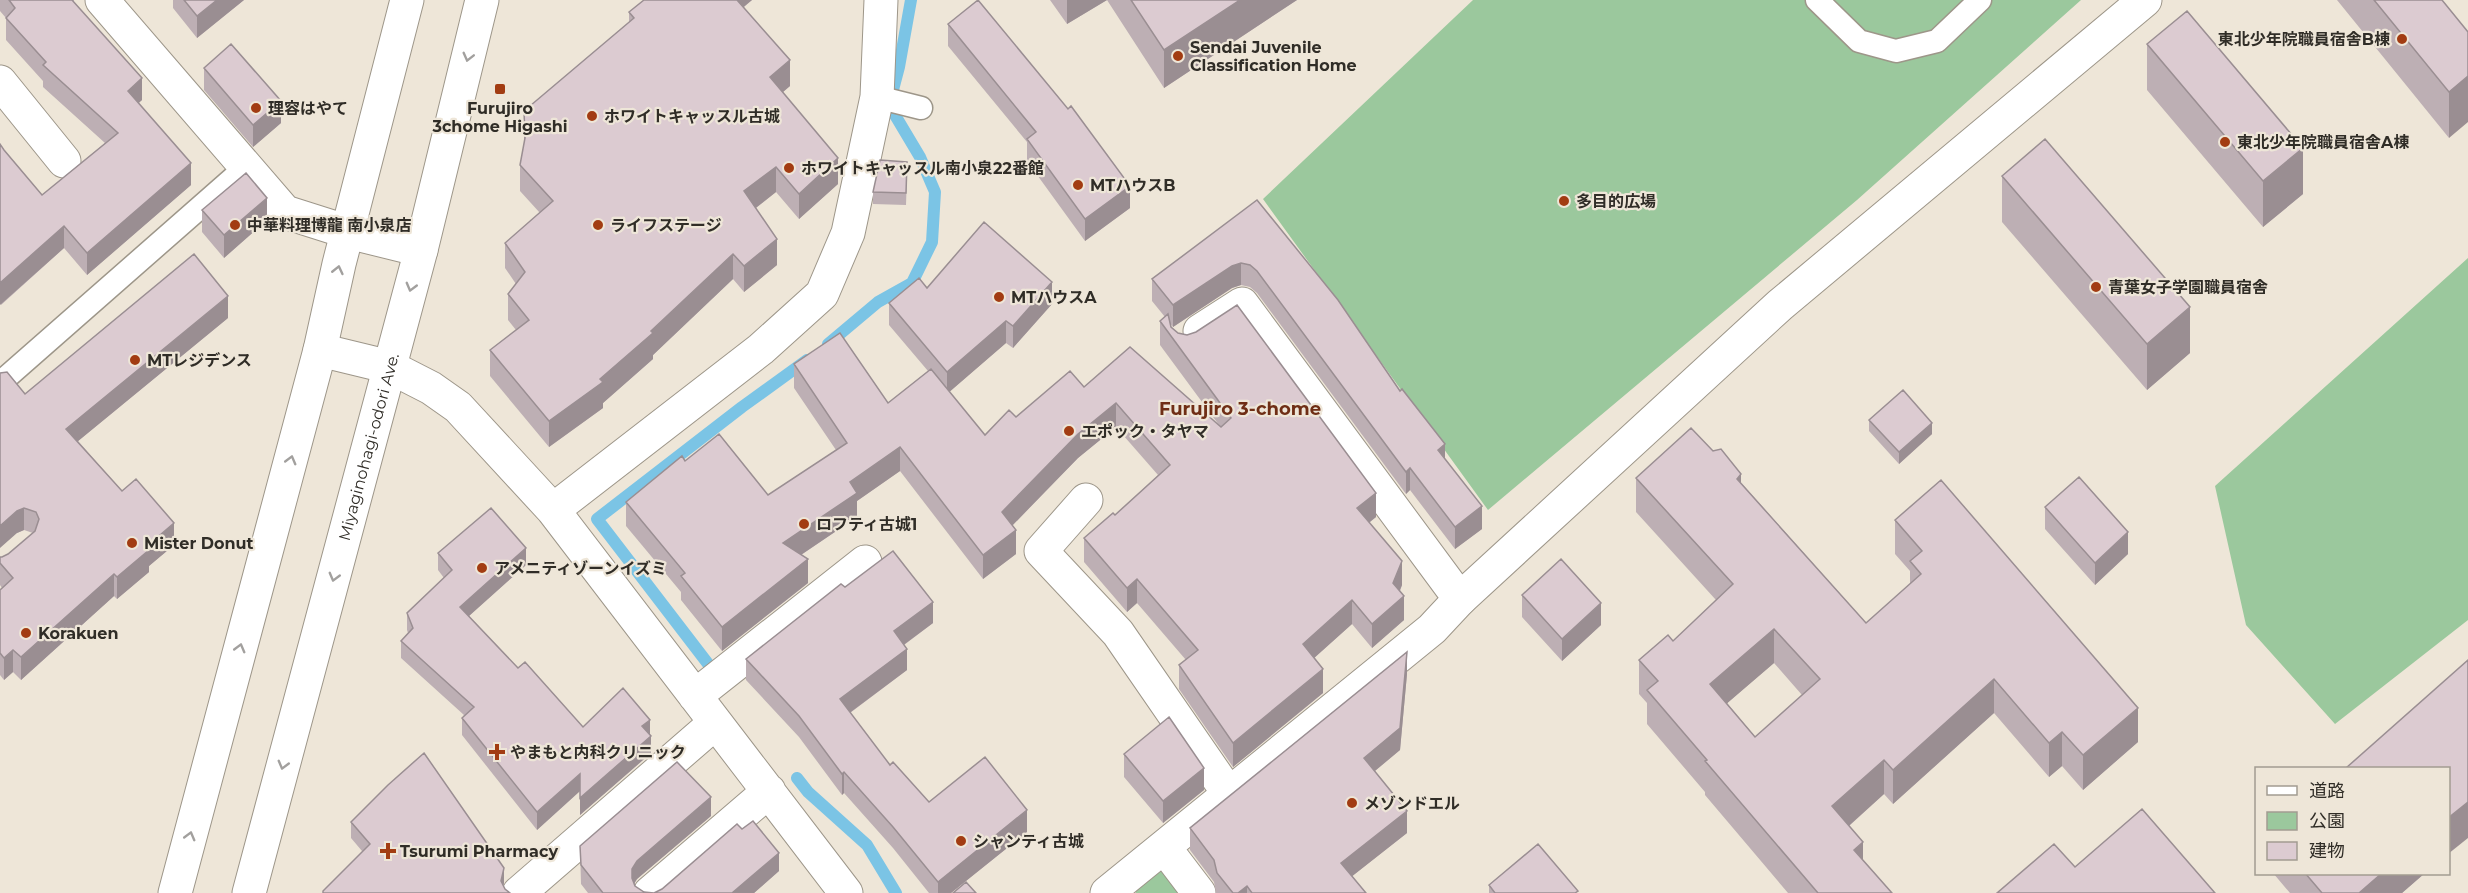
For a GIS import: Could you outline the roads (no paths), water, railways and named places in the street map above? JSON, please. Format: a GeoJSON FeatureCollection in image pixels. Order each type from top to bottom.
{"type":"FeatureCollection","features":[{"type":"Feature","properties":{"kind":"street"},"geometry":{"type":"LineString","coordinates":[[102,0],[285,212],[348,232],[421,250]]}},
{"type":"Feature","properties":{"kind":"street"},"geometry":{"type":"LineString","coordinates":[[175,893],[320,350],[407,0]]}},
{"type":"Feature","properties":{"kind":"street","name":"Miyaginohagi-odori Ave."},"geometry":{"type":"LineString","coordinates":[[249,893],[421,250],[482,0]]}},
{"type":"Feature","properties":{"kind":"street"},"geometry":{"type":"LineString","coordinates":[[553,510],[761,349],[822,294],[848,233],[877,96],[881,0]]}},
{"type":"Feature","properties":{"kind":"street"},"geometry":{"type":"LineString","coordinates":[[1107,893],[1432,630],[1460,599],[1780,305],[2145,0]]}},
{"type":"Feature","properties":{"kind":"street"},"geometry":{"type":"LineString","coordinates":[[0,82],[64,161]]}},
{"type":"Feature","properties":{"kind":"street"},"geometry":{"type":"LineString","coordinates":[[1186,340],[1242,304],[1460,599]]}},
{"type":"Feature","properties":{"kind":"street"},"geometry":{"type":"LineString","coordinates":[[320,350],[390,367],[431,388],[458,407],[553,510],[846,893]]}},
{"type":"Feature","properties":{"kind":"street"},"geometry":{"type":"LineString","coordinates":[[1086,500],[1041,551],[1118,633],[1229,794]]}},
{"type":"Feature","properties":{"kind":"street"},"geometry":{"type":"LineString","coordinates":[[695,696],[865,562]]}},
{"type":"Feature","properties":{"kind":"street"},"geometry":{"type":"LineString","coordinates":[[519,893],[716,723]]}},
{"type":"Feature","properties":{"kind":"street"},"geometry":{"type":"LineString","coordinates":[[650,893],[769,791]]}},
{"type":"Feature","properties":{"kind":"street"},"geometry":{"type":"LineString","coordinates":[[1164,847],[1199,893]]}},
{"type":"Feature","properties":{"kind":"lane"},"geometry":{"type":"LineString","coordinates":[[1817,0],[1859,41],[1896,51],[1937,41],[1980,0]]}},
{"type":"Feature","properties":{"kind":"lane"},"geometry":{"type":"LineString","coordinates":[[877,96],[921,108]]}},
{"type":"Feature","properties":{"kind":"lane"},"geometry":{"type":"LineString","coordinates":[[0,383],[246,167]]}},
{"type":"Feature","properties":{"kind":"waterway"},"geometry":{"type":"LineString","coordinates":[[828,344],[878,302],[912,283],[932,242],[935,192],[920,157],[889,105],[899,67],[911,0]]}},
{"type":"Feature","properties":{"kind":"waterway"},"geometry":{"type":"LineString","coordinates":[[712,669],[597,519],[807,360]]}},
{"type":"Feature","properties":{"kind":"waterway"},"geometry":{"type":"LineString","coordinates":[[797,778],[808,792],[867,845],[896,893]]}},
{"type":"Feature","properties":{"kind":"place","name":"東北少年院職員宿舎B棟"},"geometry":{"type":"Point","coordinates":[2402,39]}},
{"type":"Feature","properties":{"kind":"place","name":"Sendai Juvenile Classification Home"},"geometry":{"type":"Point","coordinates":[1178,56]}},
{"type":"Feature","properties":{"kind":"place","name":"Furujiro 3chome Higashi"},"geometry":{"type":"Point","coordinates":[500,89]}},
{"type":"Feature","properties":{"kind":"place","name":"理容はやて"},"geometry":{"type":"Point","coordinates":[256,108]}},
{"type":"Feature","properties":{"kind":"place","name":"ホワイトキャッスル古城"},"geometry":{"type":"Point","coordinates":[592,116]}},
{"type":"Feature","properties":{"kind":"place","name":"東北少年院職員宿舎A棟"},"geometry":{"type":"Point","coordinates":[2225,142]}},
{"type":"Feature","properties":{"kind":"place","name":"ホワイトキャッスル南小泉22番館"},"geometry":{"type":"Point","coordinates":[789,168]}},
{"type":"Feature","properties":{"kind":"place","name":"MTハウスB"},"geometry":{"type":"Point","coordinates":[1078,185]}},
{"type":"Feature","properties":{"kind":"place","name":"多目的広場"},"geometry":{"type":"Point","coordinates":[1564,201]}},
{"type":"Feature","properties":{"kind":"place","name":"中華料理博龍 南小泉店"},"geometry":{"type":"Point","coordinates":[235,225]}},
{"type":"Feature","properties":{"kind":"place","name":"ライフステージ"},"geometry":{"type":"Point","coordinates":[598,225]}},
{"type":"Feature","properties":{"kind":"place","name":"青葉女子学園職員宿舎"},"geometry":{"type":"Point","coordinates":[2096,287]}},
{"type":"Feature","properties":{"kind":"place","name":"MTハウスA"},"geometry":{"type":"Point","coordinates":[999,297]}},
{"type":"Feature","properties":{"kind":"place","name":"MTレジデンス"},"geometry":{"type":"Point","coordinates":[135,360]}},
{"type":"Feature","properties":{"kind":"place","name":"エポック・タヤマ"},"geometry":{"type":"Point","coordinates":[1069,431]}},
{"type":"Feature","properties":{"kind":"place","name":"ロフティ古城1"},"geometry":{"type":"Point","coordinates":[804,524]}},
{"type":"Feature","properties":{"kind":"place","name":"Mister Donut"},"geometry":{"type":"Point","coordinates":[132,543]}},
{"type":"Feature","properties":{"kind":"place","name":"アメニティゾーンイズミ"},"geometry":{"type":"Point","coordinates":[482,568]}},
{"type":"Feature","properties":{"kind":"place","name":"Korakuen"},"geometry":{"type":"Point","coordinates":[26,633]}},
{"type":"Feature","properties":{"kind":"place","name":"やまもと内科クリニック"},"geometry":{"type":"Point","coordinates":[497,752]}},
{"type":"Feature","properties":{"kind":"place","name":"メゾンドエル"},"geometry":{"type":"Point","coordinates":[1352,803]}},
{"type":"Feature","properties":{"kind":"place","name":"シャンティ古城"},"geometry":{"type":"Point","coordinates":[961,841]}},
{"type":"Feature","properties":{"kind":"place","name":"Tsurumi Pharmacy"},"geometry":{"type":"Point","coordinates":[388,851]}},
{"type":"Feature","properties":{"kind":"district","name":"Furujiro 3-chome"},"geometry":{"type":"Point","coordinates":[1240,409]}}]}
